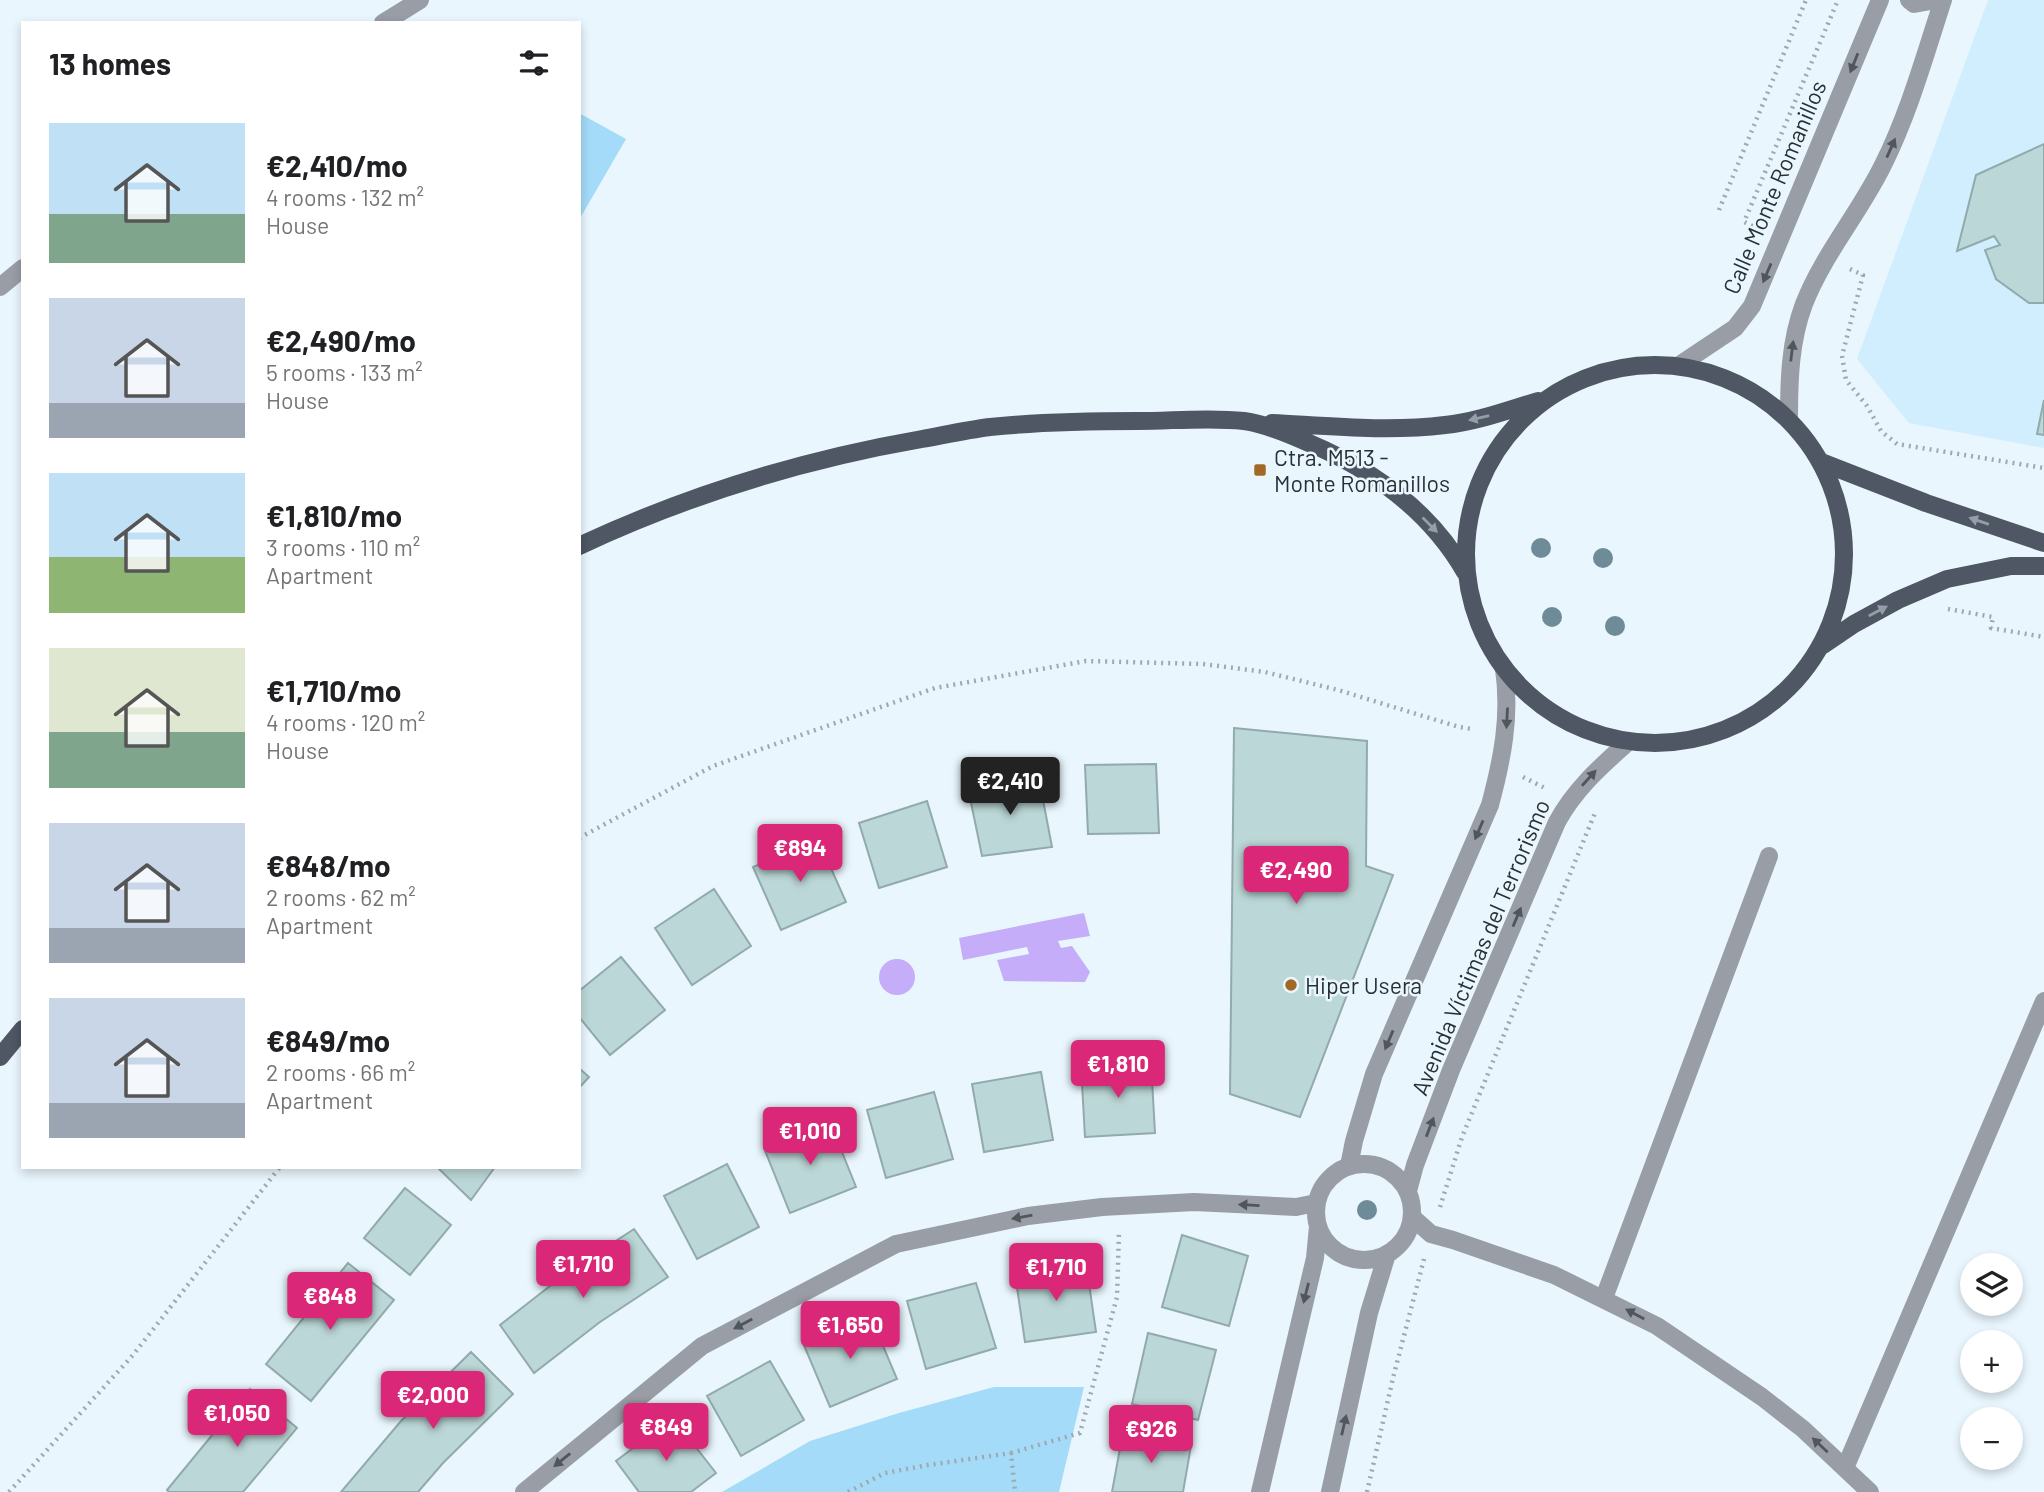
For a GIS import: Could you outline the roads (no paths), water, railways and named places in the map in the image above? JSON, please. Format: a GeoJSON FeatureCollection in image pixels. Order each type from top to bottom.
{"type":"FeatureCollection","features":[{"type":"Feature","properties":{"kind":"main road"},"geometry":{"type":"LineString","coordinates":[[581,545],[645,516],[743,481],[863,449],[989,428],[1096,421],[1245,421],[1349,426],[1445,425],[1481,418],[1545,399],[1576,382],[1609,370],[1643,365],[1678,366],[1709,372],[1765,399],[1789,419],[1821,462],[1834,491],[1842,522],[1845,554],[1842,586],[1834,618],[1821,647],[1798,678],[1771,704],[1739,724],[1704,737],[1666,743],[1629,742],[1592,733],[1559,718],[1530,696],[1504,670],[1490,648],[1470,600],[1466,575],[1466,534],[1474,495],[1491,458],[1515,426],[1545,399]]}},
{"type":"Feature","properties":{"kind":"main road"},"geometry":{"type":"LineString","coordinates":[[1245,421],[1290,434],[1336,454],[1378,478],[1434,528],[1452,550],[1466,575]]}},
{"type":"Feature","properties":{"kind":"main road"},"geometry":{"type":"LineString","coordinates":[[1821,462],[1926,503],[2044,543]]}},
{"type":"Feature","properties":{"kind":"main road"},"geometry":{"type":"LineString","coordinates":[[1821,647],[1854,624],[1898,600],[1947,579],[2011,566],[2044,566]]}},
{"type":"Feature","properties":{"kind":"main road"},"geometry":{"type":"LineString","coordinates":[[0,1057],[21,1031]]}},
{"type":"Feature","properties":{"kind":"street"},"geometry":{"type":"LineString","coordinates":[[386,21],[420,0]]}},
{"type":"Feature","properties":{"kind":"street","name":"Calle Monte Romanillos"},"geometry":{"type":"LineString","coordinates":[[1678,366],[1735,328],[1752,306],[1782,240],[1880,0]]}},
{"type":"Feature","properties":{"kind":"street"},"geometry":{"type":"LineString","coordinates":[[1909,0],[1914,4],[1936,0]]}},
{"type":"Feature","properties":{"kind":"street"},"geometry":{"type":"LineString","coordinates":[[1789,419],[1793,343],[1805,302],[1889,153],[1903,120],[1943,0]]}},
{"type":"Feature","properties":{"kind":"street"},"geometry":{"type":"LineString","coordinates":[[0,287],[21,270]]}},
{"type":"Feature","properties":{"kind":"street","name":"Avenida Víctimas del Terrorismo"},"geometry":{"type":"LineString","coordinates":[[1349,1166],[1374,1074],[1490,805],[1500,766],[1507,720],[1504,670]]}},
{"type":"Feature","properties":{"kind":"street","name":"Avenida Víctimas del Terrorismo"},"geometry":{"type":"LineString","coordinates":[[1408,1191],[1415,1165],[1451,1070],[1558,822],[1570,800],[1598,769],[1629,742]]}},
{"type":"Feature","properties":{"kind":"street"},"geometry":{"type":"LineString","coordinates":[[1604,1298],[1769,856]]}},
{"type":"Feature","properties":{"kind":"street"},"geometry":{"type":"LineString","coordinates":[[1845,1468],[2044,1001]]}},
{"type":"Feature","properties":{"kind":"street"},"geometry":{"type":"LineString","coordinates":[[1260,1492],[1315,1258],[1318,1226],[1316,1203],[1328,1180],[1337,1171],[1349,1166],[1377,1166],[1390,1171],[1401,1180],[1412,1203],[1408,1232],[1400,1245],[1387,1254],[1360,1260],[1346,1257],[1324,1239],[1318,1226]]}},
{"type":"Feature","properties":{"kind":"street"},"geometry":{"type":"LineString","coordinates":[[524,1492],[702,1346],[897,1244],[1028,1216],[1102,1207],[1194,1202],[1296,1207],[1316,1203]]}},
{"type":"Feature","properties":{"kind":"street"},"geometry":{"type":"LineString","coordinates":[[1412,1217],[1431,1234],[1554,1275],[1657,1326],[1762,1397],[1803,1429],[1870,1492]]}},
{"type":"Feature","properties":{"kind":"street"},"geometry":{"type":"LineString","coordinates":[[1330,1492],[1369,1313],[1387,1254]]}},
{"type":"Feature","properties":{"kind":"place","name":"Ctra. M513 - Monte Romanillos"},"geometry":{"type":"Point","coordinates":[1260,470]}},
{"type":"Feature","properties":{"kind":"place","name":"Hiper Usera"},"geometry":{"type":"Point","coordinates":[1291,985]}}]}
